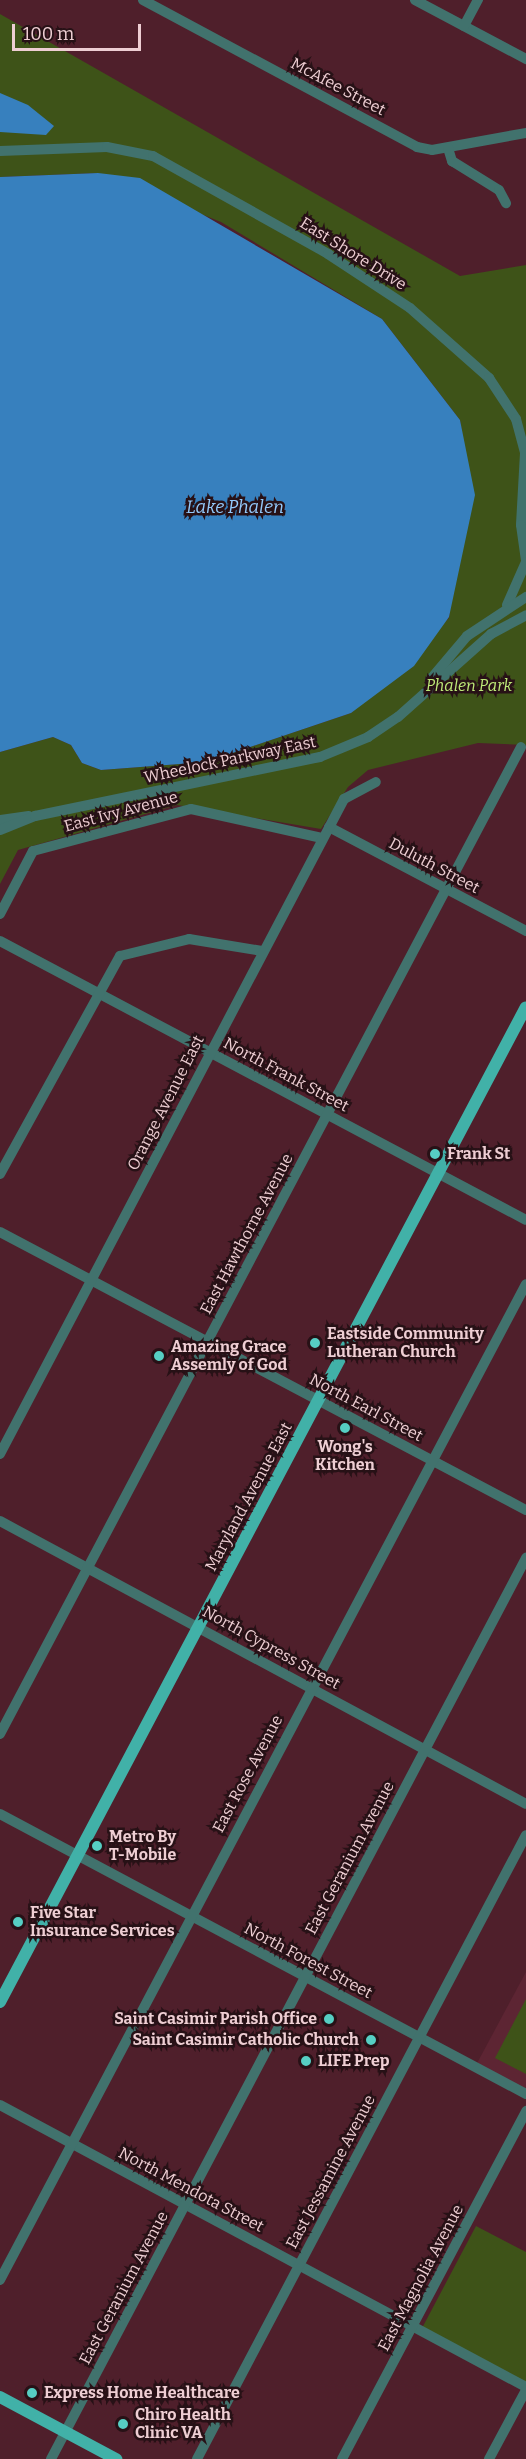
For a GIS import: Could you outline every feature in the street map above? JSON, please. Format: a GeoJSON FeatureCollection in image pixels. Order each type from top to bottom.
{"type":"FeatureCollection","features":[{"type":"Feature","properties":{"kind":"main road","name":"Maryland Avenue East"},"geometry":{"type":"LineString","coordinates":[[0,2002],[526,1007]]}},
{"type":"Feature","properties":{"kind":"main road"},"geometry":{"type":"LineString","coordinates":[[0,2397],[116,2459]]}},
{"type":"Feature","properties":{"kind":"street","name":"McAfee Street"},"geometry":{"type":"LineString","coordinates":[[143,0],[417,147],[448,148],[526,133]]}},
{"type":"Feature","properties":{"kind":"street"},"geometry":{"type":"LineString","coordinates":[[415,0],[526,59]]}},
{"type":"Feature","properties":{"kind":"street"},"geometry":{"type":"LineString","coordinates":[[464,26],[478,0]]}},
{"type":"Feature","properties":{"kind":"street","name":"East Shore Drive"},"geometry":{"type":"LineString","coordinates":[[0,151],[107,147],[153,156],[328,254],[410,308],[489,378],[516,418],[525,453],[521,525],[526,561]]}},
{"type":"Feature","properties":{"kind":"street"},"geometry":{"type":"LineString","coordinates":[[448,148],[457,166],[499,190],[506,203]]}},
{"type":"Feature","properties":{"kind":"street"},"geometry":{"type":"LineString","coordinates":[[505,607],[526,561]]}},
{"type":"Feature","properties":{"kind":"street","name":"Wheelock Parkway East"},"geometry":{"type":"LineString","coordinates":[[416,700],[467,636],[505,607],[526,597]]}},
{"type":"Feature","properties":{"kind":"street","name":"Wheelock Parkway East"},"geometry":{"type":"LineString","coordinates":[[0,820],[35,816],[320,757],[368,737],[416,700],[491,634],[526,615]]}},
{"type":"Feature","properties":{"kind":"street","name":"East Hawthorne Avenue"},"geometry":{"type":"LineString","coordinates":[[0,1734],[521,747]]}},
{"type":"Feature","properties":{"kind":"street","name":"Orange Avenue East"},"geometry":{"type":"LineString","coordinates":[[0,1454],[322,838],[344,799],[376,782]]}},
{"type":"Feature","properties":{"kind":"street","name":"East Ivy Avenue"},"geometry":{"type":"LineString","coordinates":[[0,914],[33,851],[190,809],[322,838]]}},
{"type":"Feature","properties":{"kind":"street","name":"Wheelock Parkway East"},"geometry":{"type":"LineString","coordinates":[[0,830],[35,816]]}},
{"type":"Feature","properties":{"kind":"street","name":"Duluth Street"},"geometry":{"type":"LineString","coordinates":[[329,827],[526,931]]}},
{"type":"Feature","properties":{"kind":"street"},"geometry":{"type":"LineString","coordinates":[[0,1174],[96,992],[120,956],[189,939],[262,951]]}},
{"type":"Feature","properties":{"kind":"street","name":"North Frank Street"},"geometry":{"type":"LineString","coordinates":[[0,941],[526,1220]]}},
{"type":"Feature","properties":{"kind":"street","name":"North Earl Street"},"geometry":{"type":"LineString","coordinates":[[0,1232],[526,1510]]}},
{"type":"Feature","properties":{"kind":"street","name":"East Rose Avenue"},"geometry":{"type":"LineString","coordinates":[[0,2280],[190,1915],[526,1284]]}},
{"type":"Feature","properties":{"kind":"street","name":"North Cypress Street"},"geometry":{"type":"LineString","coordinates":[[0,1521],[199,1626],[526,1804]]}},
{"type":"Feature","properties":{"kind":"street","name":"East Geranium Avenue"},"geometry":{"type":"LineString","coordinates":[[51,2459],[526,1558]]}},
{"type":"Feature","properties":{"kind":"street","name":"North Forest Street"},"geometry":{"type":"LineString","coordinates":[[0,1814],[526,2094]]}},
{"type":"Feature","properties":{"kind":"street","name":"East Jessamine Avenue"},"geometry":{"type":"LineString","coordinates":[[197,2459],[526,1835]]}},
{"type":"Feature","properties":{"kind":"street","name":"North Mendota Street"},"geometry":{"type":"LineString","coordinates":[[0,2105],[526,2388]]}},
{"type":"Feature","properties":{"kind":"street","name":"East Magnolia Avenue"},"geometry":{"type":"LineString","coordinates":[[342,2459],[526,2111]]}},
{"type":"Feature","properties":{"kind":"street"},"geometry":{"type":"LineString","coordinates":[[489,2459],[526,2388]]}},
{"type":"Feature","properties":{"kind":"shaded area"},"geometry":{"type":"Polygon","coordinates":[[[526,1972],[526,2094],[475,2067],[526,1972]]]}},
{"type":"Feature","properties":{"kind":"green space","name":"Phalen Park"},"geometry":{"type":"Polygon","coordinates":[[[0,14],[460,276],[526,265],[526,745],[478,743],[368,770],[348,787],[321,829],[177,805],[18,850],[0,884],[0,752],[53,737],[71,745],[82,763],[101,770],[206,762],[351,713],[449,618],[466,457],[460,420],[382,319],[221,222],[98,173],[0,177],[0,14]]]}},
{"type":"Feature","properties":{"kind":"green space"},"geometry":{"type":"Polygon","coordinates":[[[526,1999],[526,2074],[495,2058],[526,1999]]]}},
{"type":"Feature","properties":{"kind":"green space"},"geometry":{"type":"Polygon","coordinates":[[[476,2226],[526,2252],[526,2387],[421,2330],[476,2226]]]}},
{"type":"Feature","properties":{"kind":"water"},"geometry":{"type":"Polygon","coordinates":[[[0,93],[28,105],[54,126],[46,135],[0,132],[0,93]]]}},
{"type":"Feature","properties":{"kind":"water","name":"Lake Phalen"},"geometry":{"type":"Polygon","coordinates":[[[98,173],[140,178],[382,319],[460,420],[475,495],[449,617],[414,666],[351,713],[206,762],[101,770],[82,763],[71,745],[53,737],[0,752],[0,177],[98,173]]]}},
{"type":"Feature","properties":{"kind":"place","name":"Frank St"},"geometry":{"type":"Point","coordinates":[435,1154]}},
{"type":"Feature","properties":{"kind":"place","name":"Eastside Community Lutheran Church"},"geometry":{"type":"Point","coordinates":[315,1343]}},
{"type":"Feature","properties":{"kind":"place","name":"Amazing Grace Assemly of God"},"geometry":{"type":"Point","coordinates":[159,1356]}},
{"type":"Feature","properties":{"kind":"place","name":"Wong's Kitchen"},"geometry":{"type":"Point","coordinates":[345,1428]}},
{"type":"Feature","properties":{"kind":"place","name":"Metro By T-Mobile"},"geometry":{"type":"Point","coordinates":[97,1846]}},
{"type":"Feature","properties":{"kind":"place","name":"Five Star Insurance Services"},"geometry":{"type":"Point","coordinates":[18,1922]}},
{"type":"Feature","properties":{"kind":"place","name":"Saint Casimir Parish Office"},"geometry":{"type":"Point","coordinates":[329,2019]}},
{"type":"Feature","properties":{"kind":"place","name":"Saint Casimir Catholic Church"},"geometry":{"type":"Point","coordinates":[371,2040]}},
{"type":"Feature","properties":{"kind":"place","name":"LIFE Prep"},"geometry":{"type":"Point","coordinates":[306,2061]}},
{"type":"Feature","properties":{"kind":"place","name":"Express Home Healthcare"},"geometry":{"type":"Point","coordinates":[32,2393]}},
{"type":"Feature","properties":{"kind":"place","name":"Chiro Health Clinic VA"},"geometry":{"type":"Point","coordinates":[123,2424]}}]}
